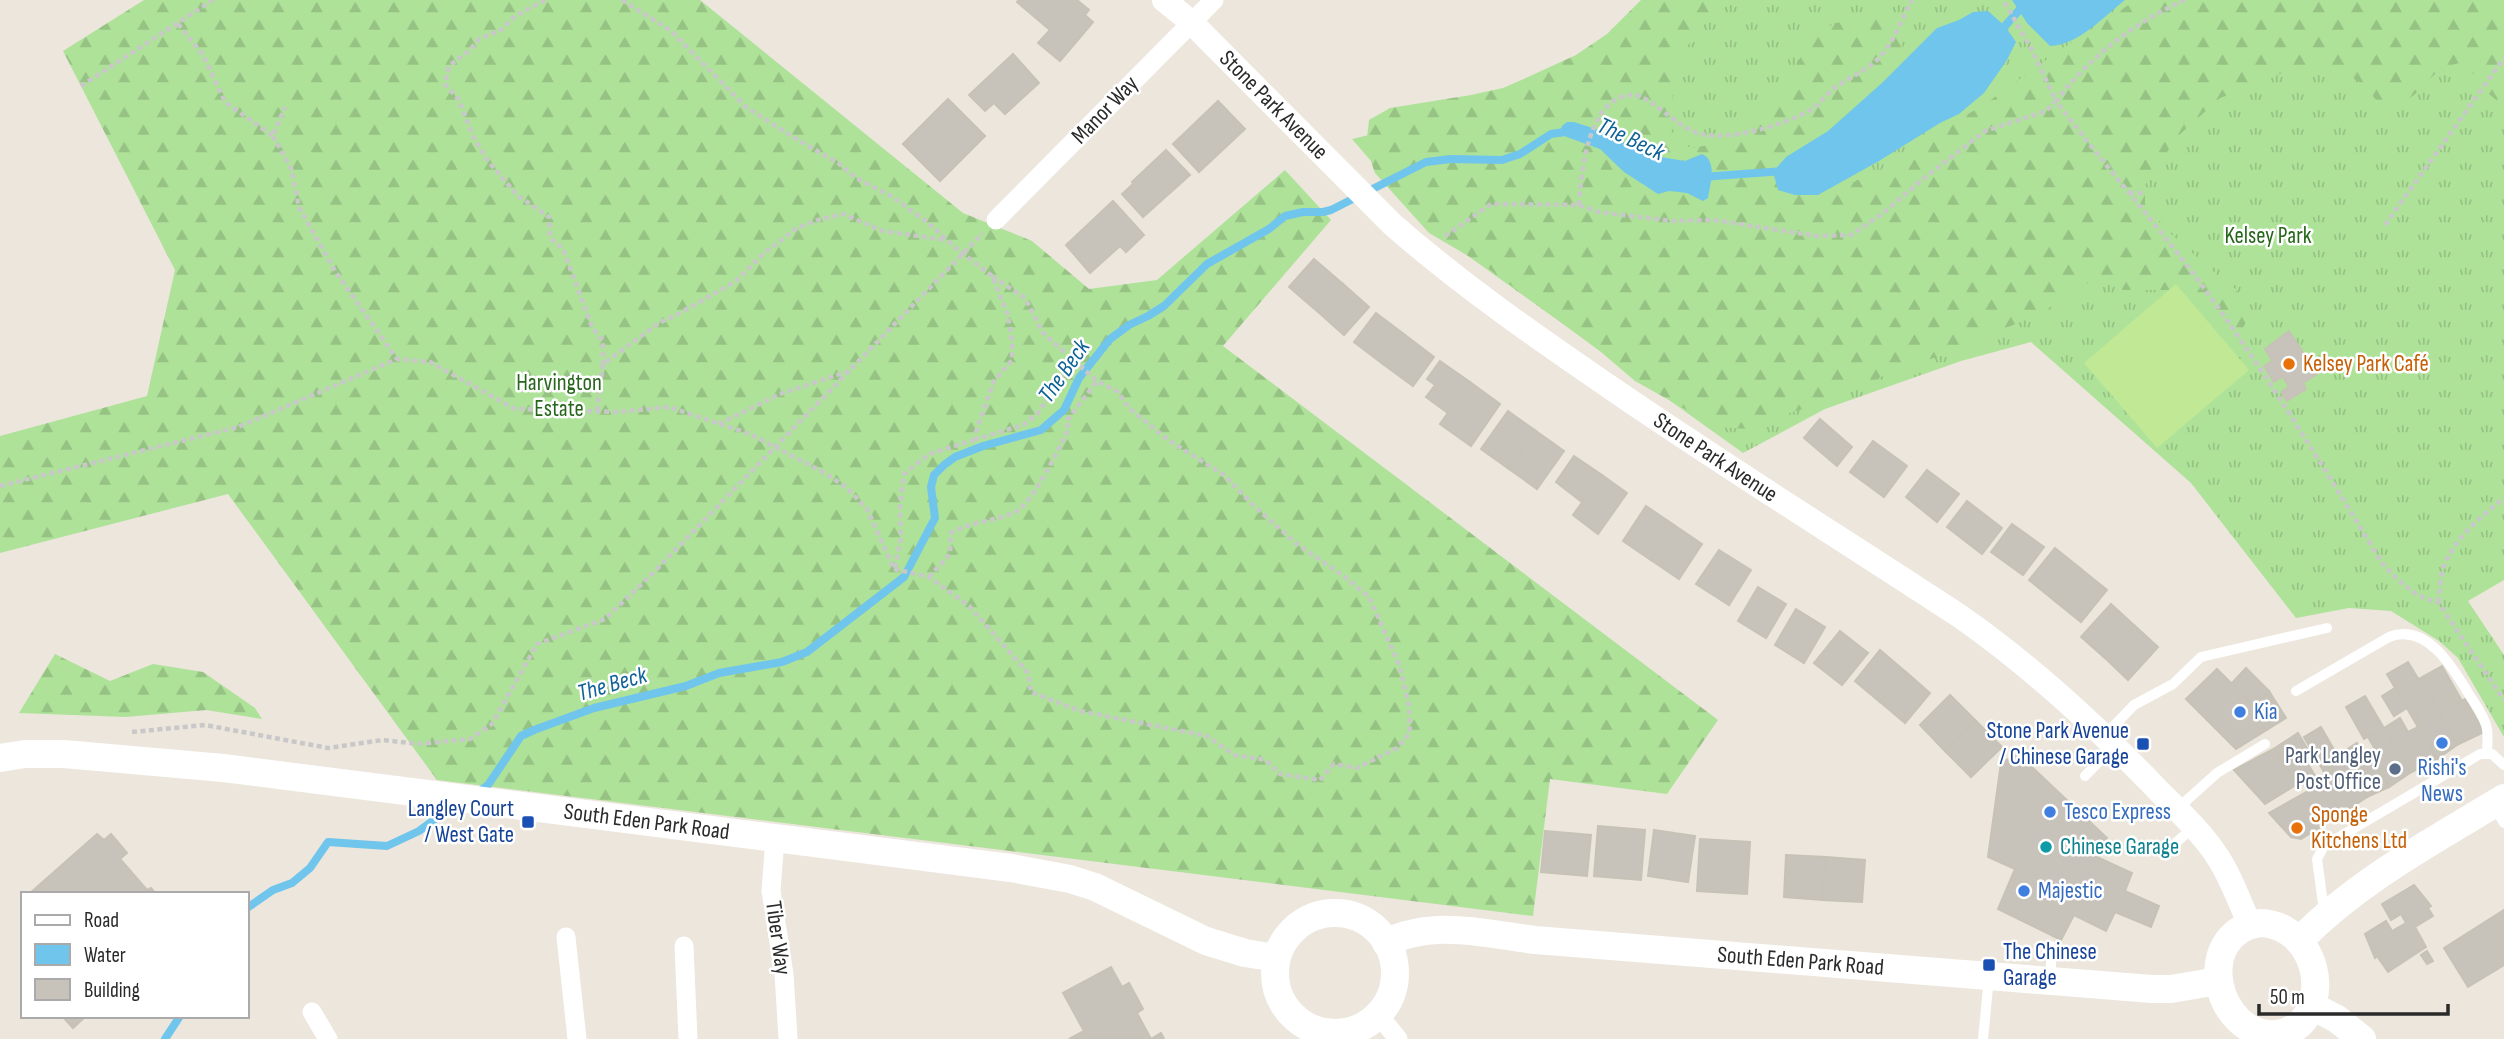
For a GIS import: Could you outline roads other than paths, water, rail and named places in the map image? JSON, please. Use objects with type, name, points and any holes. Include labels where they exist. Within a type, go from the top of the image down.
[{"type":"main road","name":"South Eden Park Road","points":[[0,758],[54,754],[144,760],[1011,868],[1070,879],[1122,899],[1206,941],[1245,953],[1276,958]]},
{"type":"main road","points":[[2300,940],[2325,915],[2362,886],[2500,809]]},
{"type":"main road","points":[[1344,913],[1374,927],[1386,943],[1394,959],[1394,986],[1388,1001],[1365,1024],[1350,1031],[1308,1034],[1285,1007],[1278,992],[1276,958],[1294,930],[1308,920],[1327,914],[1344,913]]},
{"type":"main road","points":[[2275,923],[2300,940],[2312,964],[2312,1006],[2303,1022],[2294,1029],[2269,1037],[2235,1017],[2227,1005],[2218,981],[2219,956],[2227,942],[2250,925],[2275,923]]},
{"type":"main road","name":"South Eden Park Road","points":[[1386,943],[1403,934],[1438,929],[1535,940],[2161,989],[2218,981]]},
{"type":"main road","points":[[2312,1006],[2337,1019],[2362,1039]]},
{"type":"street","name":"Stone Park Avenue","points":[[1164,0],[1191,22],[1393,225],[1425,253],[1521,327],[1990,638],[2061,696],[2176,809],[2217,856],[2250,925]]},
{"type":"street","name":"Manor Way","points":[[996,220],[1214,0]]},
{"type":"street","name":"Tiber Way","points":[[775,838],[771,891],[784,974],[788,1039]]},
{"type":"street","points":[[566,937],[577,1039]]},
{"type":"street","points":[[684,946],[688,1039]]},
{"type":"street","points":[[312,1012],[327,1039]]},
{"type":"street","points":[[1378,1013],[1398,1039]]},
{"type":"lane","points":[[2085,776],[2134,705],[2173,684],[2201,657],[2327,628]]},
{"type":"lane","points":[[2296,691],[2389,637],[2405,633],[2413,635],[2440,652],[2453,667],[2486,725],[2487,752]]},
{"type":"lane","points":[[2176,809],[2217,774],[2265,744]]},
{"type":"lane","points":[[2325,915],[2317,859],[2324,846],[2480,754],[2492,754],[2504,765]]},
{"type":"lane","points":[[2167,850],[2193,828]]},
{"type":"lane","points":[[2050,980],[2051,946]]},
{"type":"lane","points":[[1983,1039],[1989,976]]},
{"type":"water","points":[[2012,0],[2125,0],[2081,35],[2071,41],[2050,46],[2027,23]]},
{"type":"water","points":[[1988,11],[2005,26],[2016,42],[1984,93],[1959,114],[1818,195],[1795,195],[1778,190],[1773,172],[1786,157],[1828,131],[1883,82],[1937,28],[1973,12]]},
{"type":"water","points":[[1567,122],[1608,133],[1643,154],[1685,161],[1702,154],[1707,157],[1711,168],[1708,198],[1703,201],[1687,193],[1669,191],[1658,194],[1624,172],[1600,149],[1564,136],[1558,137],[1562,126]]},
{"type":"waterway","name":"The Beck","points":[[1996,32],[2005,26],[2028,0]]},
{"type":"waterway","name":"The Beck","points":[[477,793],[488,785],[521,736],[534,730],[594,708],[686,686],[719,673],[782,662],[807,652],[904,577],[935,518],[931,487],[934,475],[944,465],[955,457],[983,446],[1041,430],[1064,410],[1079,378],[1110,339],[1164,306],[1207,264],[1269,229],[1285,216],[1331,210],[1426,162],[1451,159],[1502,160],[1520,154],[1551,134],[1571,131]]},
{"type":"waterway","name":"The Beck","points":[[1702,177],[1783,171]]},
{"type":"waterway","name":"The Beck","points":[[248,907],[273,890],[292,883],[310,868],[328,842],[387,846],[419,831],[453,806]]},
{"type":"waterway","name":"The Beck","points":[[165,1039],[179,1018]]},
{"type":"place","name":"Kelsey Park Café","points":[[2289,364]]},
{"type":"place","name":"Kia","points":[[2240,712]]},
{"type":"place","name":"Rishi's News","points":[[2442,743]]},
{"type":"place","name":"Stone Park Avenue / Chinese Garage","points":[[2143,744]]},
{"type":"place","name":"Park Langley Post Office","points":[[2395,769]]},
{"type":"place","name":"Tesco Express","points":[[2050,812]]},
{"type":"place","name":"Langley Court / West Gate","points":[[528,822]]},
{"type":"place","name":"Sponge Kitchens Ltd","points":[[2297,828]]},
{"type":"place","name":"Chinese Garage","points":[[2046,847]]},
{"type":"place","name":"Majestic","points":[[2024,891]]},
{"type":"place","name":"The Chinese Garage","points":[[1989,965]]},
{"type":"park label","name":"Kelsey Park","points":[[2268,236]]},
{"type":"park label","name":"Harvington Estate","points":[[559,396]]}]
